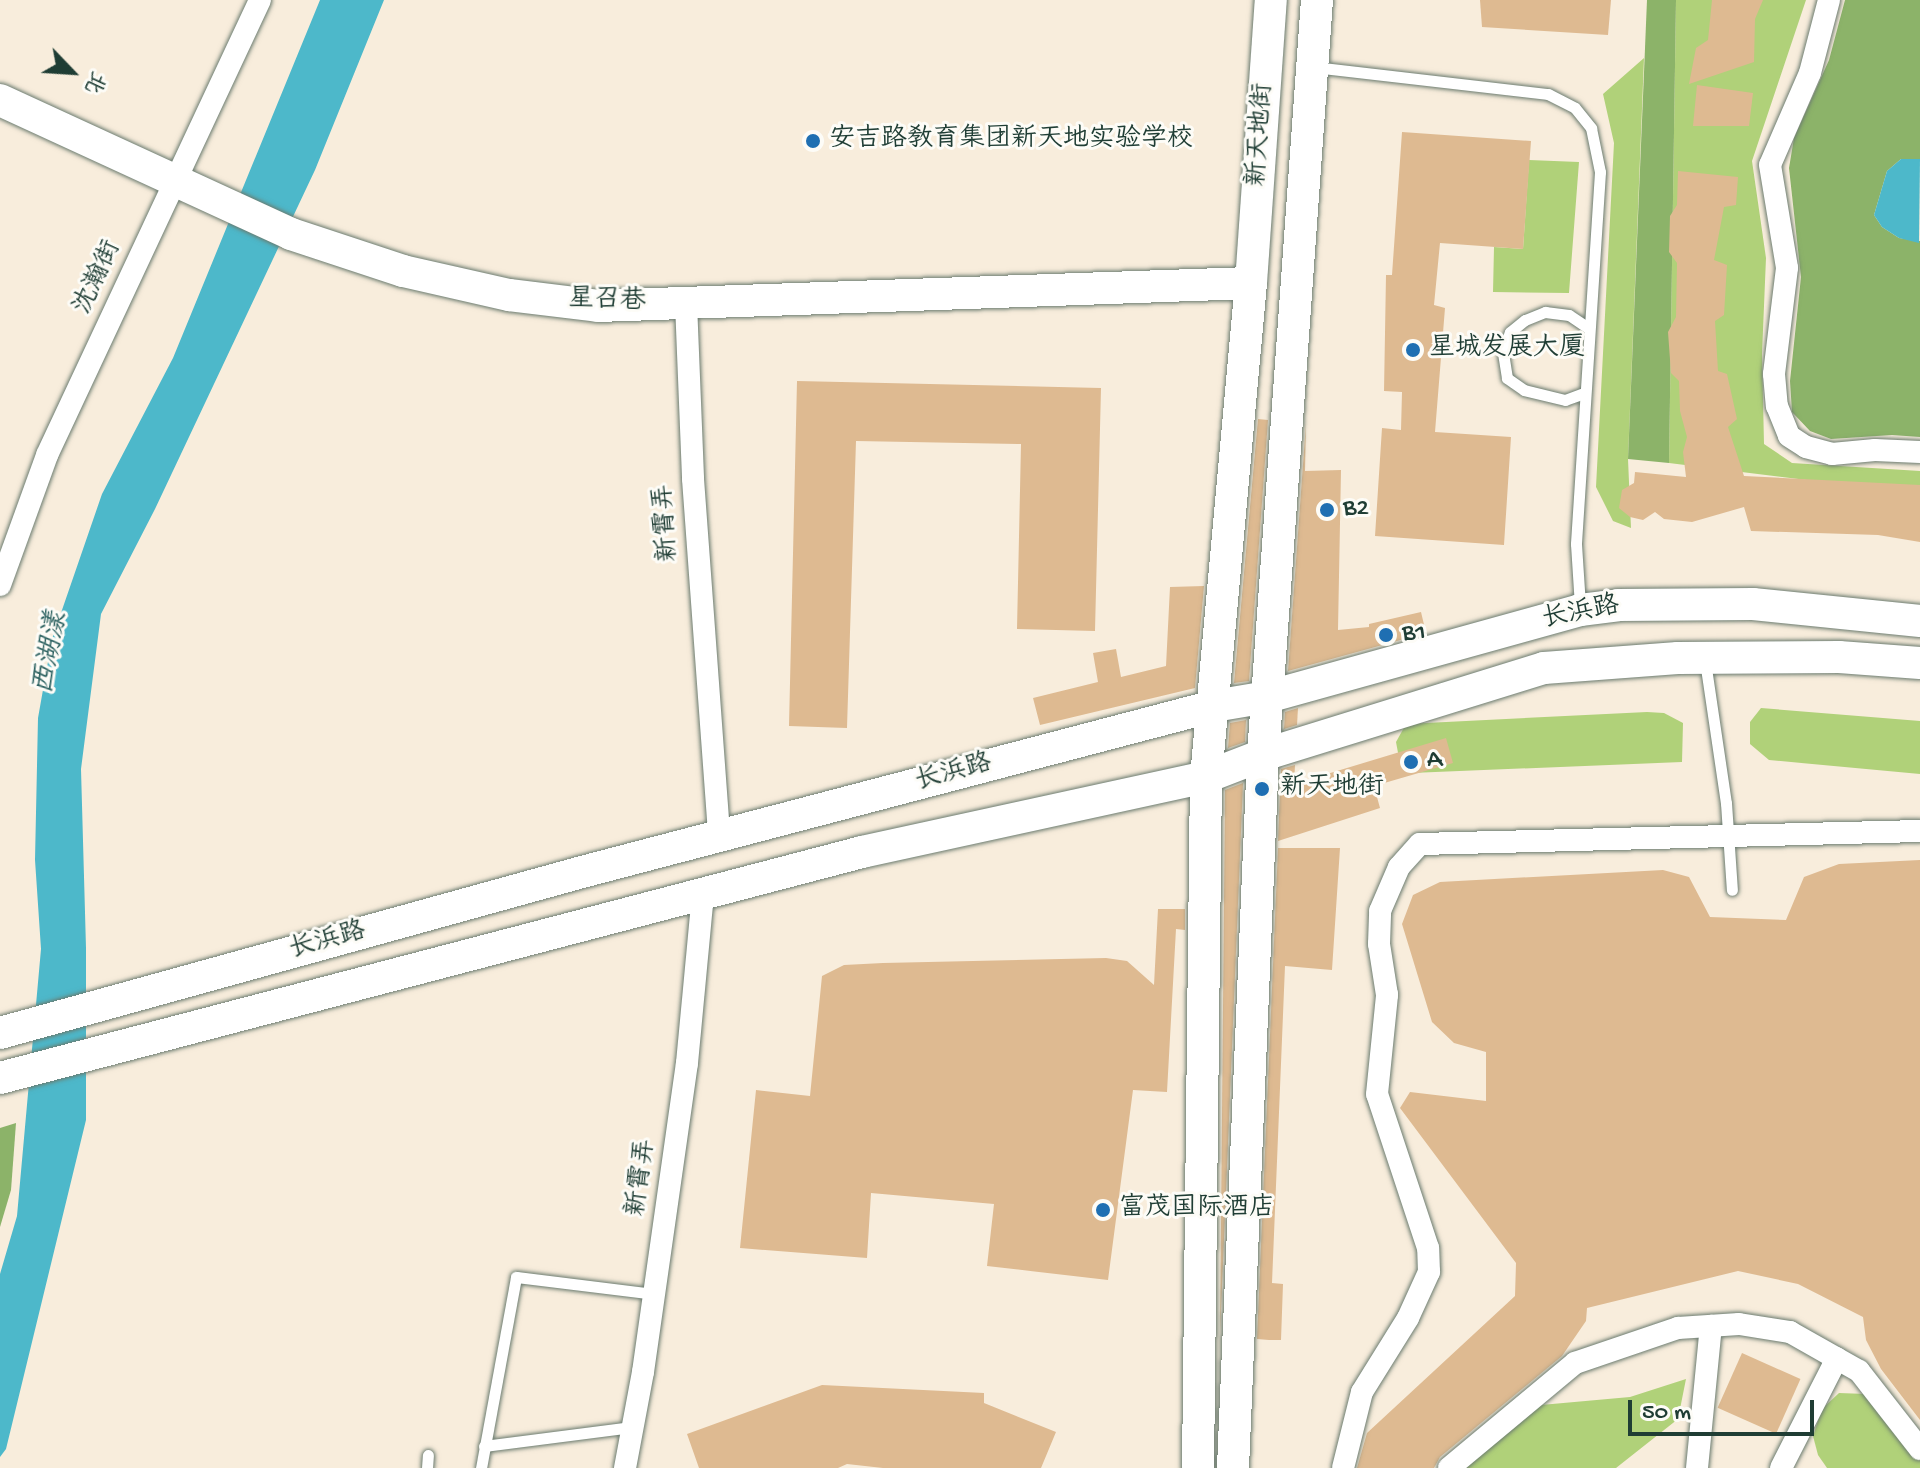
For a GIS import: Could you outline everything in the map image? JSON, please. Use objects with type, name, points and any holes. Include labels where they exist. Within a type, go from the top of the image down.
[{"type":"main road","name":"新天地街","points":[[1198,1468],[1206,777],[1251,283],[1271,0]]},
{"type":"main road","name":"新天地街","points":[[1233,1468],[1263,755],[1317,0]]},
{"type":"main road","name":"星召巷","points":[[0,100],[291,234],[403,271],[509,295],[598,306],[1251,283]]},
{"type":"main road","name":"长浜路","points":[[8,1030],[719,836],[1214,706],[1267,697],[1580,610],[1618,605],[1753,604],[1920,621]]},
{"type":"main road","name":"长浜路","points":[[6,1077],[862,852],[1206,777],[1263,755],[1544,668],[1705,658],[1839,657],[1920,663]]},
{"type":"street","name":"沈瀚街","points":[[0,585],[47,455],[260,0]]},
{"type":"street","points":[[1829,0],[1810,73],[1770,165],[1787,268],[1774,374],[1777,406],[1789,436],[1806,447],[1832,454],[1875,450],[1920,452]]},
{"type":"street","name":"新霄弄","points":[[686,303],[693,479],[719,836]]},
{"type":"street","points":[[1343,1468],[1362,1392],[1408,1318],[1429,1272],[1428,1248],[1377,1094],[1387,995],[1379,944],[1380,911],[1399,867],[1420,844],[1920,831]]},
{"type":"street","name":"新霄弄","points":[[625,1468],[687,1063],[703,894]]},
{"type":"street","points":[[1449,1468],[1575,1363],[1678,1328],[1739,1324],[1790,1332],[1859,1371],[1920,1449]]},
{"type":"street","points":[[1697,1468],[1711,1326]]},
{"type":"street","points":[[1781,1468],[1837,1358]]},
{"type":"lane","points":[[1314,67],[1548,94],[1575,108],[1591,128],[1600,172],[1576,544],[1580,610]]},
{"type":"lane","points":[[1584,393],[1565,400],[1524,390],[1507,378],[1503,352],[1510,332],[1525,320],[1545,312],[1569,315],[1588,328]]},
{"type":"lane","points":[[1705,658],[1732,890]]},
{"type":"lane","points":[[481,1468],[516,1277],[654,1294]]},
{"type":"lane","points":[[484,1446],[632,1427]]},
{"type":"lane","points":[[427,1468],[428,1455]]},
{"type":"green space","points":[[1647,0],[1676,0],[1669,463],[1628,459]]},
{"type":"green space","points":[[1676,0],[1806,0],[1752,161],[1766,258],[1762,354],[1764,444],[1792,463],[1920,471],[1920,494],[1669,463]]},
{"type":"green space","points":[[1845,0],[1920,0],[1920,159],[1901,159],[1887,171],[1874,215],[1882,227],[1899,238],[1920,241],[1920,437],[1892,435],[1831,439],[1810,431],[1792,412],[1790,381],[1801,277],[1789,168],[1794,138],[1829,60]]},
{"type":"green space","points":[[1644,58],[1628,459],[1631,528],[1613,521],[1596,487],[1614,143],[1603,94]]},
{"type":"green space","points":[[1529,160],[1579,162],[1569,293],[1493,292],[1494,247],[1523,249]]},
{"type":"green space","points":[[1761,708],[1920,721],[1920,774],[1769,760],[1750,744],[1750,722]]},
{"type":"green space","points":[[1664,713],[1683,723],[1682,762],[1411,773],[1400,763],[1396,742],[1406,724]]},
{"type":"green space","points":[[16,1123],[11,1190],[0,1227],[0,1128]]},
{"type":"green space","points":[[1686,1379],[1678,1419],[1616,1468],[1464,1468],[1541,1405],[1630,1397]]},
{"type":"green space","points":[[1839,1393],[1866,1394],[1920,1450],[1920,1468],[1827,1468],[1818,1455],[1813,1436],[1822,1409]]},
{"type":"water","name":"西湖漾","points":[[320,0],[384,0],[315,170],[155,509],[101,614],[81,769],[86,948],[86,1120],[6,1449],[0,1457],[0,1274],[17,1216],[41,949],[35,860],[38,718],[52,639],[102,494],[173,358]]},
{"type":"water","points":[[1901,159],[1920,159],[1919,243],[1899,238],[1882,227],[1874,215],[1887,171]]},
{"type":"building","points":[[1480,0],[1611,0],[1608,35],[1482,27]]},
{"type":"building","points":[[1712,0],[1763,0],[1755,19],[1754,62],[1689,84],[1696,48],[1708,40]]},
{"type":"building","points":[[1697,85],[1753,93],[1749,126],[1693,126]]},
{"type":"building","name":"星城发展大厦","points":[[1402,132],[1531,141],[1523,249],[1440,243],[1434,305],[1445,308],[1435,432],[1511,437],[1504,545],[1375,536],[1382,428],[1401,430],[1402,392],[1384,391],[1386,275],[1392,275]]},
{"type":"building","points":[[1678,171],[1738,177],[1736,205],[1724,207],[1714,260],[1727,265],[1724,315],[1715,321],[1718,371],[1727,374],[1737,419],[1728,427],[1744,476],[1920,485],[1920,542],[1878,535],[1751,531],[1744,507],[1692,522],[1664,519],[1655,512],[1643,520],[1630,517],[1619,508],[1622,490],[1634,483],[1635,472],[1686,477],[1683,452],[1687,437],[1680,411],[1679,381],[1671,373],[1668,332],[1676,317],[1677,263],[1669,252],[1670,216],[1677,205]]},
{"type":"building","points":[[797,381],[1101,388],[1095,631],[1017,629],[1021,444],[856,441],[847,728],[789,726]]},
{"type":"building","points":[[1258,419],[1268,420],[1249,681],[1234,683]]},
{"type":"building","points":[[1306,423],[1305,471],[1341,470],[1338,630],[1369,627],[1369,624],[1421,612],[1426,633],[1288,671]]},
{"type":"building","points":[[1204,586],[1195,688],[1040,725],[1033,698],[1098,682],[1093,653],[1116,649],[1121,677],[1166,666],[1170,587]]},
{"type":"building","points":[[1298,708],[1297,725],[1284,729],[1285,712]]},
{"type":"building","points":[[1246,720],[1245,742],[1228,748],[1230,723]]},
{"type":"building","points":[[1446,738],[1453,763],[1374,786],[1380,808],[1278,841],[1281,769],[1295,765],[1294,784]]},
{"type":"building","points":[[1243,783],[1220,1335],[1225,790]]},
{"type":"building","points":[[1278,848],[1340,848],[1332,970],[1285,966],[1272,1283],[1283,1284],[1281,1340],[1269,1340],[1257,1339]]},
{"type":"building","points":[[1920,860],[1920,1420],[1881,1369],[1866,1340],[1863,1317],[1798,1284],[1738,1271],[1587,1308],[1586,1321],[1562,1356],[1440,1457],[1434,1468],[1357,1468],[1367,1433],[1515,1296],[1516,1263],[1400,1108],[1410,1092],[1486,1101],[1486,1052],[1454,1043],[1432,1022],[1402,924],[1413,895],[1440,882],[1663,870],[1689,877],[1710,917],[1786,920],[1804,877],[1839,864]]},
{"type":"building","points":[[1158,909],[1185,909],[1185,930],[1176,929],[1167,1092],[1133,1090],[1108,1280],[987,1266],[994,1204],[871,1193],[867,1258],[740,1248],[756,1090],[810,1096],[822,976],[844,965],[1106,958],[1127,961],[1154,985]]},
{"type":"building","points":[[1742,1353],[1800,1379],[1776,1434],[1718,1408]]},
{"type":"building","points":[[822,1385],[984,1393],[984,1403],[1056,1432],[1041,1468],[883,1468],[847,1464],[838,1468],[699,1468],[687,1434]]},
{"type":"place","name":"安吉路教育集团新天地实验学校","points":[[813,141]]},
{"type":"place","name":"星城发展大厦","points":[[1413,350]]},
{"type":"place","name":"B2","points":[[1327,510]]},
{"type":"place","name":"B1","points":[[1386,635]]},
{"type":"place","name":"A","points":[[1411,762]]},
{"type":"place","name":"新天地街","points":[[1262,789]]},
{"type":"place","name":"富茂国际酒店","points":[[1103,1210]]}]
